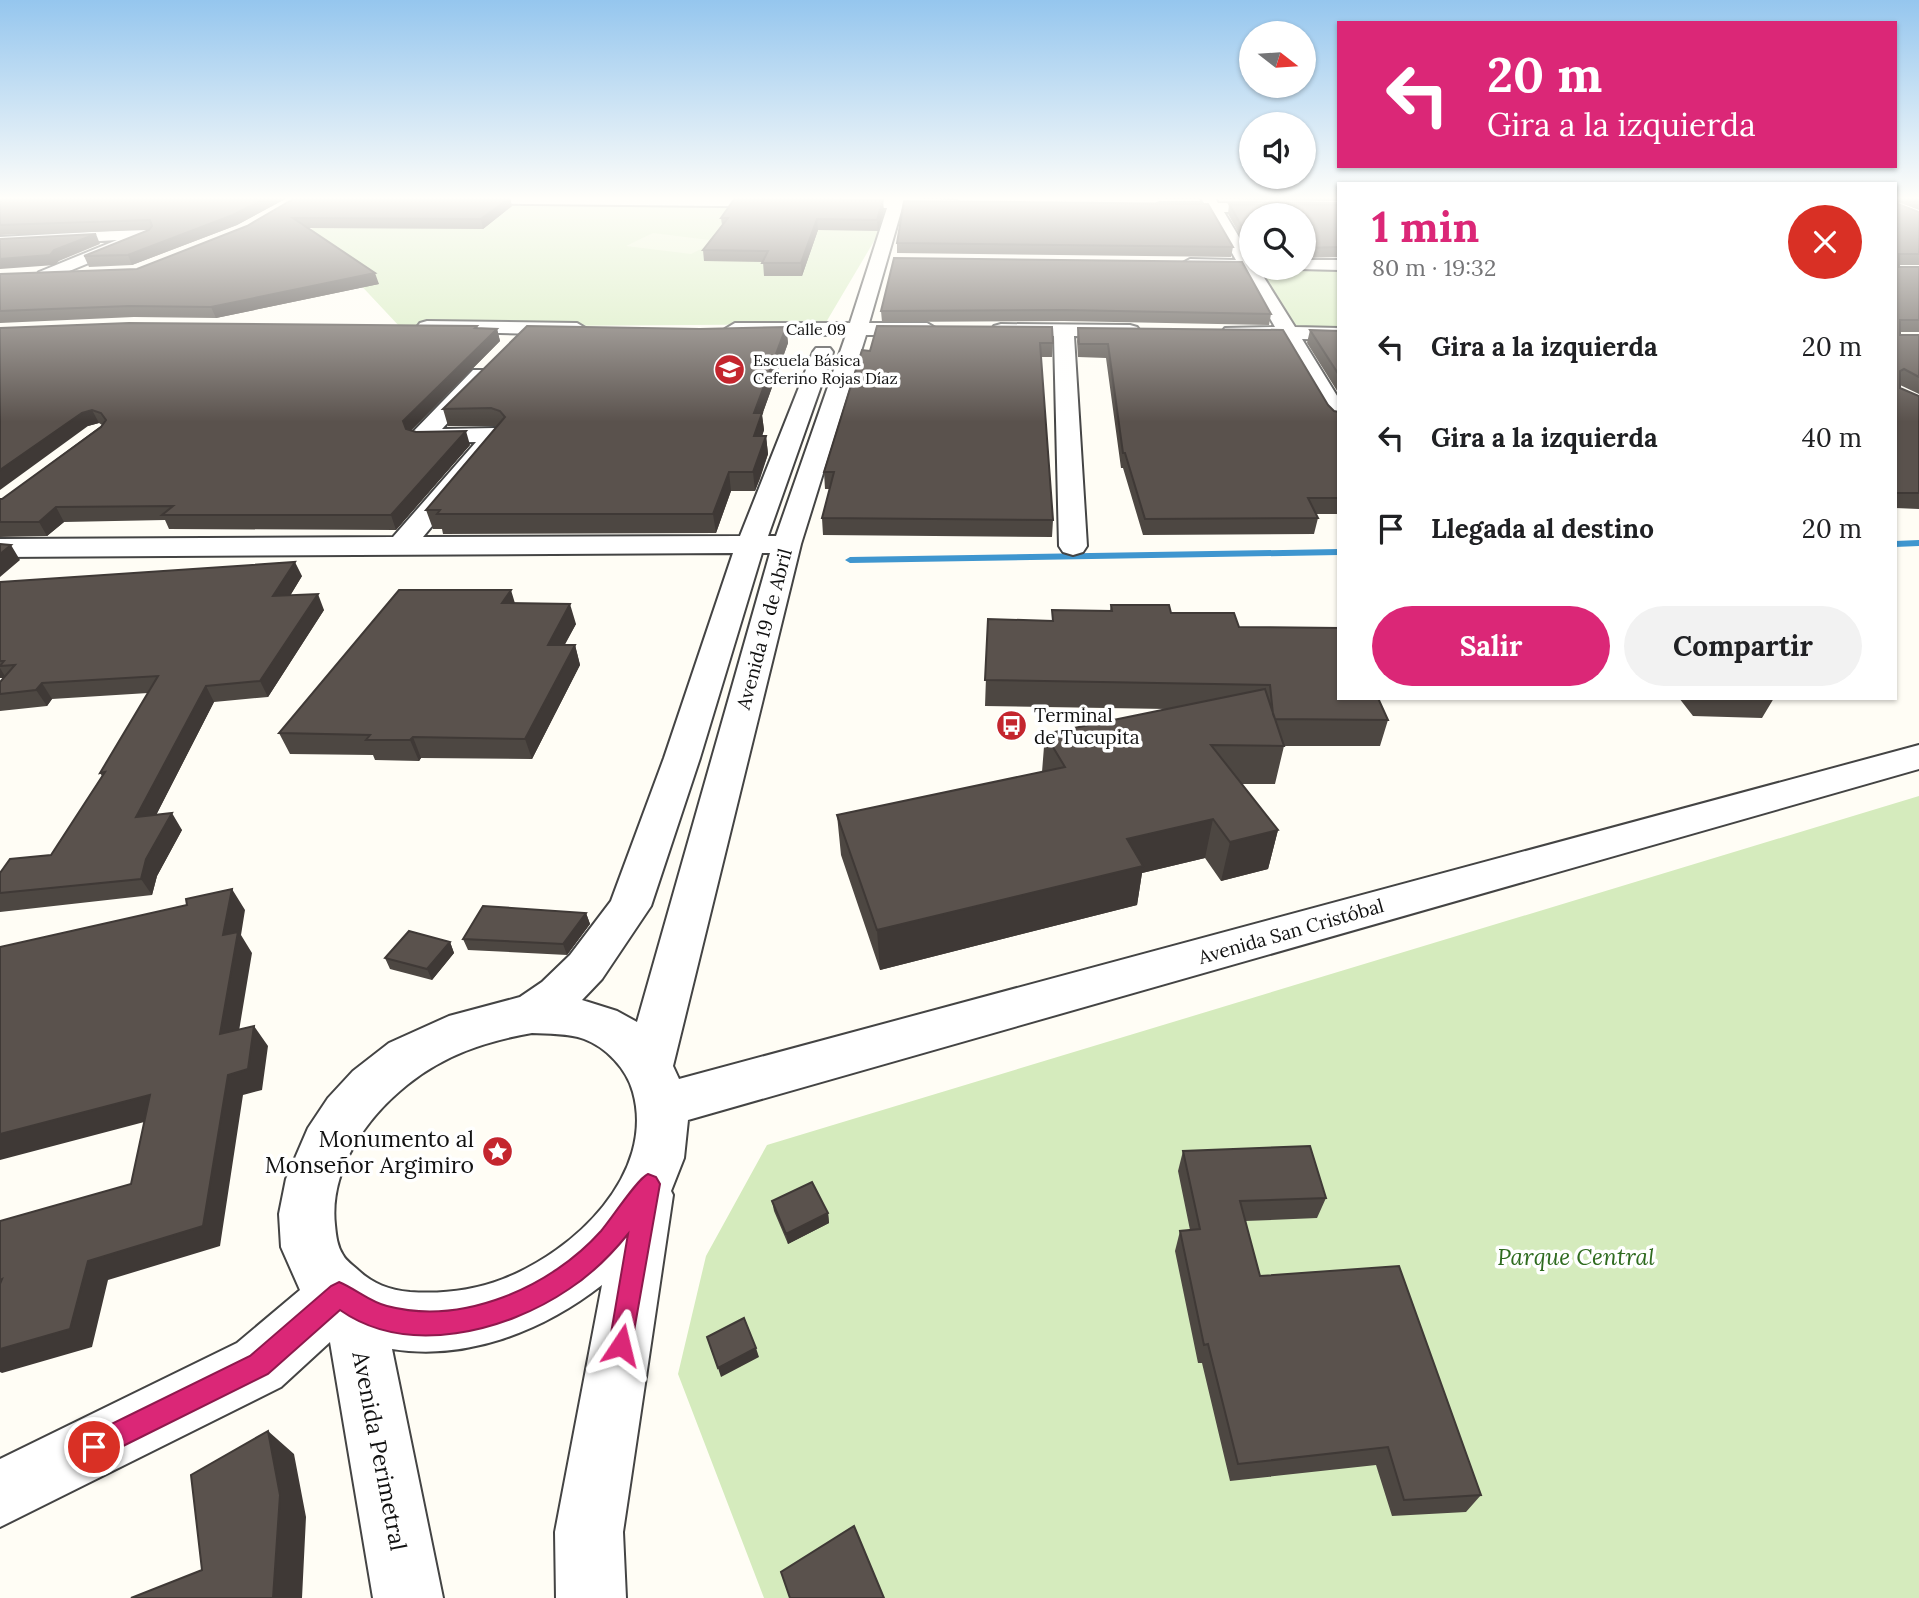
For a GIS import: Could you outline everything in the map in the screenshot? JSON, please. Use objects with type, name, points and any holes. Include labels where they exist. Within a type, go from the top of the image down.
[{"type":"street","points":[[45,276],[53,273]]},
{"type":"street","name":"Avenida 19 de Abril","points":[[532,1014],[558,995],[586,967],[631,906],[682,758],[750,545],[871,273]]},
{"type":"street","points":[[23,277],[96,274]]},
{"type":"street","points":[[1258,280],[1337,415]]},
{"type":"street","points":[[411,327],[597,329]]},
{"type":"street","points":[[400,547],[495,436],[421,436],[527,329]]},
{"type":"street","name":"Calle 09","points":[[721,329],[953,329]]},
{"type":"street","name":"Avenida 19 de Abril","points":[[648,1184],[664,1130],[656,1085],[787,544],[844,329]]},
{"type":"street","points":[[981,330],[1144,331]]},
{"type":"street","points":[[1064,330],[1073,546]]},
{"type":"street","points":[[1210,332],[1337,334]]},
{"type":"street","points":[[0,548],[787,544]]},
{"type":"street","name":"Avenida San Cristóbal","points":[[656,1085],[1919,757]]},
{"type":"street","points":[[648,1184],[626,1219],[597,1252],[561,1281],[518,1304],[474,1318],[429,1323],[387,1319],[346,1299],[319,1271],[308,1241],[305,1210],[311,1177],[324,1144],[345,1114],[370,1086],[400,1062],[465,1028],[532,1014],[569,1016],[601,1026],[628,1042],[656,1085]]},
{"type":"street","points":[[591,1598],[589,1532],[648,1184]]},
{"type":"street","points":[[0,1494],[259,1365],[346,1299]]},
{"type":"street","name":"Avenida Perimetral","points":[[346,1299],[408,1598]]},
{"type":"green space","points":[[349,273],[855,273],[825,324],[400,327]]},
{"type":"green space","points":[[1316,273],[1337,273],[1337,334],[1289,333],[1257,280],[1316,280]]},
{"type":"green space","name":"Parque Central","points":[[1919,796],[1919,1598],[764,1598],[678,1374],[706,1256],[767,1145]]},
{"type":"building","points":[[375,273],[211,307],[129,306],[0,311],[0,274]]},
{"type":"building","points":[[890,273],[1239,273],[1239,280],[1252,280],[1271,314],[1065,310],[881,311]]},
{"type":"building","points":[[1897,273],[1919,273],[1919,320],[1900,320],[1900,335],[1919,335],[1919,377],[1904,369],[1900,371],[1900,388],[1919,396],[1919,493],[1897,493]]},
{"type":"building","points":[[129,323],[477,326],[475,328],[497,329],[403,421],[406,429],[416,432],[466,431],[391,515],[162,515],[173,506],[56,507],[39,522],[0,522],[0,499],[101,427],[106,420],[101,413],[92,410],[82,413],[0,470],[0,328]]},
{"type":"building","points":[[527,326],[700,329],[786,327],[754,413],[762,413],[754,436],[766,436],[753,472],[729,472],[713,514],[437,514],[440,510],[426,510],[505,417],[500,411],[491,408],[443,409]]},
{"type":"building","points":[[877,326],[1052,327],[1053,343],[1040,343],[1053,520],[822,518],[834,472],[824,472],[862,350],[870,351]]},
{"type":"building","points":[[1078,328],[1283,330],[1328,405],[1337,412],[1337,498],[1308,498],[1318,518],[1145,519],[1123,453],[1108,344],[1079,344]]},
{"type":"building","points":[[1310,330],[1337,331],[1337,372]]},
{"type":"building","points":[[0,544],[11,545],[0,554]]},
{"type":"building","points":[[295,562],[273,596],[318,594],[260,681],[206,686],[136,817],[172,813],[146,859],[141,879],[0,893],[0,873],[10,859],[51,855],[105,772],[100,773],[158,676],[42,683],[36,690],[0,694],[0,682],[15,665],[0,666],[4,661],[0,661],[0,582]]},
{"type":"building","points":[[399,590],[511,590],[502,603],[570,604],[548,645],[575,645],[525,739],[413,737],[410,740],[366,740],[370,735],[279,733]]},
{"type":"building","points":[[1111,605],[1169,605],[1171,613],[1234,613],[1239,627],[1337,628],[1337,700],[1379,700],[1388,720],[1275,719],[1270,685],[985,680],[988,619],[1053,621],[1052,610],[1112,611]]},
{"type":"building","points":[[1265,689],[1284,746],[1211,745],[1278,830],[1230,842],[1213,819],[1127,839],[1143,866],[877,930],[837,815],[1065,767],[1045,734]]},
{"type":"building","points":[[232,889],[223,935],[238,932],[220,1034],[254,1026],[248,1069],[228,1075],[203,1226],[88,1261],[70,1329],[0,1349],[0,1221],[131,1184],[150,1095],[0,1134],[0,947],[187,905],[186,899]]},
{"type":"building","points":[[483,906],[586,913],[563,944],[463,939]]},
{"type":"building","points":[[409,931],[450,942],[427,969],[385,958]]},
{"type":"building","points":[[1310,1146],[1326,1198],[1240,1201],[1260,1276],[1399,1266],[1481,1495],[1404,1500],[1388,1447],[1238,1464],[1208,1344],[1204,1345],[1180,1231],[1200,1229],[1183,1151]]},
{"type":"building","points":[[812,1182],[828,1213],[786,1234],[772,1201]]},
{"type":"building","points":[[744,1318],[756,1348],[718,1368],[707,1337]]},
{"type":"building","points":[[268,1431],[280,1495],[273,1598],[131,1598],[202,1570],[191,1475]]},
{"type":"building","points":[[854,1526],[884,1598],[790,1598],[781,1572]]},
{"type":"waterway","points":[[1897,544],[1919,543]]},
{"type":"waterway","points":[[850,560],[1337,552]]},
{"type":"place","name":"Escuela Básica Ceferino Rojas Díaz","points":[[730,369]]},
{"type":"place","name":"Terminal de Tucupita","points":[[1011,726]]},
{"type":"place","name":"Monumento al Monseñor Argimiro","points":[[497,1151]]},
{"type":"route","points":[[94,1447],[259,1365],[339,1294],[353,1304],[387,1319],[429,1323],[474,1318],[518,1304],[561,1281],[597,1252],[626,1219],[648,1184],[621,1345]]}]
